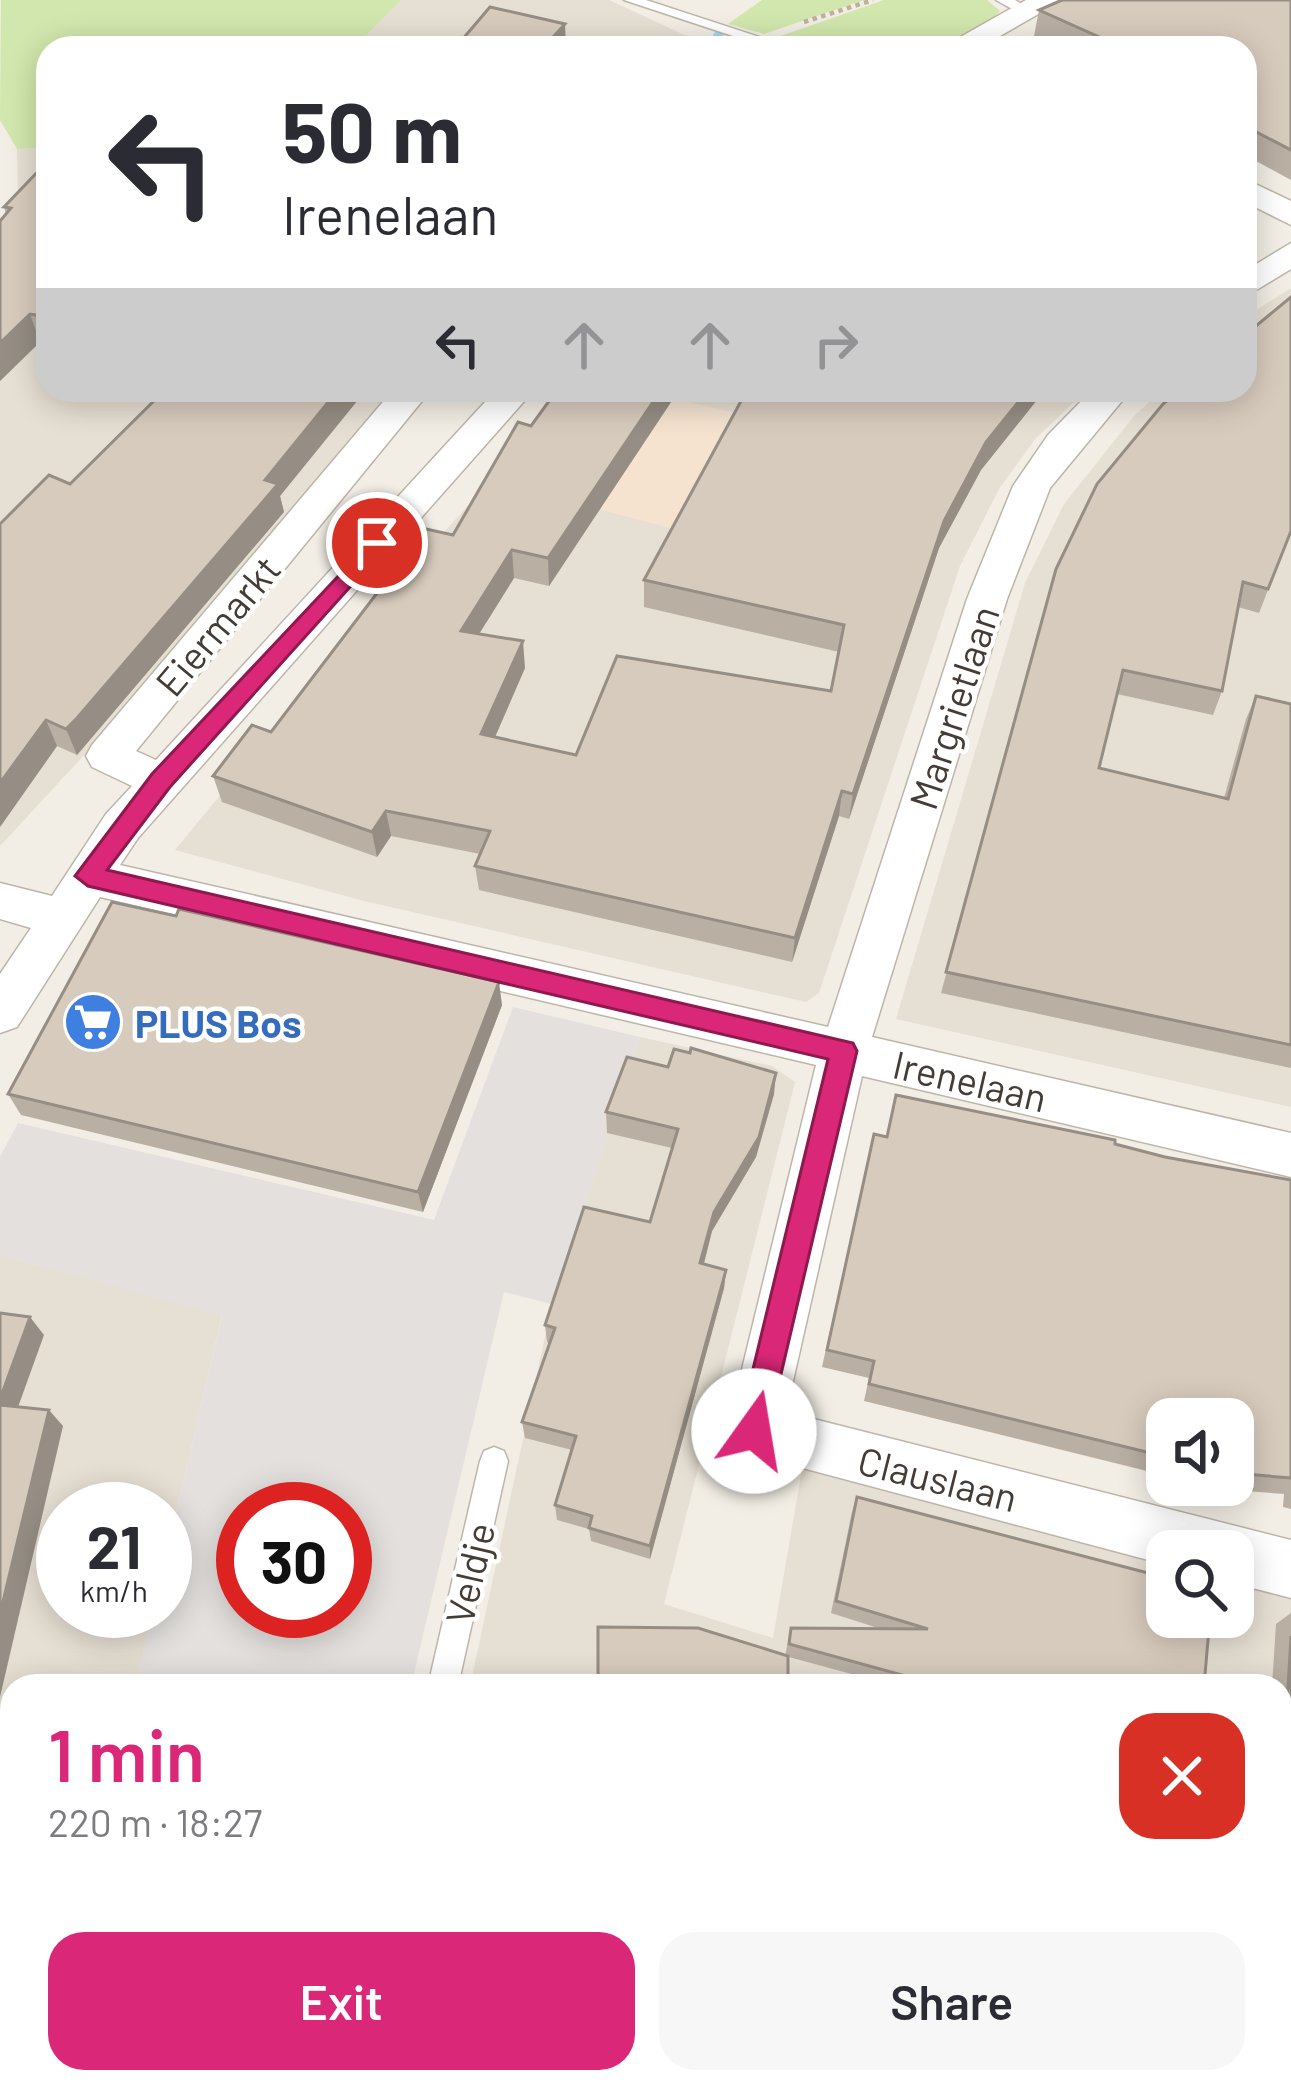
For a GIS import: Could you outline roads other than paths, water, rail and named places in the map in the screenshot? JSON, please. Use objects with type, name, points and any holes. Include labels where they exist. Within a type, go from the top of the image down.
[{"type":"street","points":[[986,36],[1026,4]]},
{"type":"street","points":[[1257,196],[1291,215]]},
{"type":"street","points":[[1257,278],[1291,253]]},
{"type":"street","name":"Eiermarkt","points":[[161,781],[107,757],[402,402]]},
{"type":"street","name":"Eiermarkt","points":[[0,1013],[60,916],[161,781],[505,402]]},
{"type":"street","name":"Margrietlaan","points":[[844,1051],[987,599],[1032,486],[1061,444],[1102,402]]},
{"type":"street","points":[[365,449],[439,475]]},
{"type":"street","name":"Irenelaan","points":[[88,876],[1291,1155]]},
{"type":"street","points":[[0,901],[60,916]]},
{"type":"street","name":"Clauslaan","points":[[844,1051],[754,1431],[1146,1532]]},
{"type":"street","points":[[1254,1559],[1291,1568]]},
{"type":"lane","points":[[631,0],[747,36]]},
{"type":"lane","name":"Veldje","points":[[446,1674],[494,1460]]},
{"type":"place","name":"PLUS Bos","points":[[93,1022]]}]
